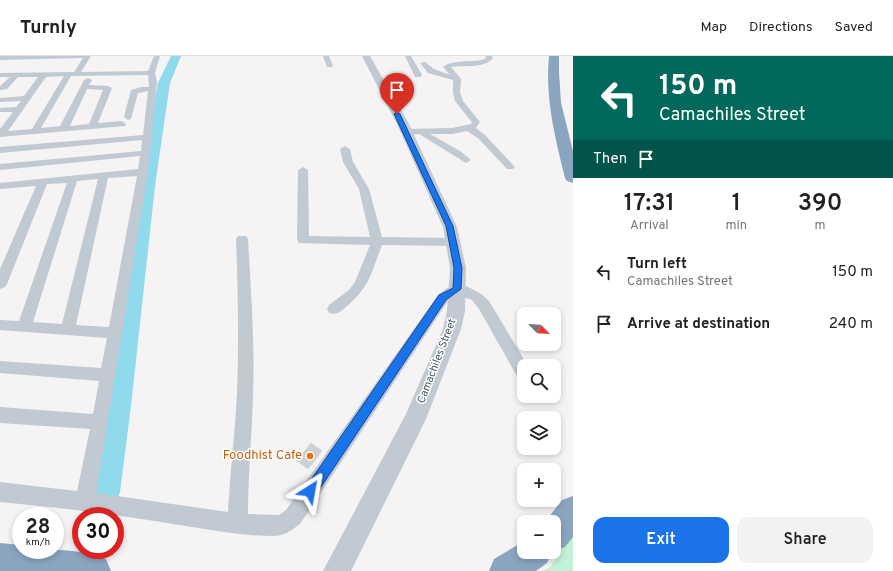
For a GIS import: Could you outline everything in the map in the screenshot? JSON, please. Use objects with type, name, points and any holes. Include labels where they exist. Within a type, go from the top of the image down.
[{"type":"highway","points":[[554,56],[552,78],[554,101],[573,178]]},
{"type":"highway","points":[[554,101],[560,108],[570,112]]},
{"type":"highway","points":[[561,527],[573,511]]},
{"type":"highway","points":[[0,559],[94,571]]},
{"type":"highway","points":[[506,571],[525,559]]},
{"type":"street","points":[[0,58],[88,56]]},
{"type":"street","points":[[35,131],[78,65],[88,56]]},
{"type":"street","points":[[85,501],[146,153],[153,78],[151,73],[158,56]]},
{"type":"street","points":[[326,56],[329,66]]},
{"type":"street","name":"Camachiles Street","points":[[337,571],[355,533],[418,412],[452,329],[456,311],[458,268],[450,226],[406,132],[366,56]]},
{"type":"street","points":[[408,56],[418,75]]},
{"type":"street","points":[[406,132],[452,131],[474,126],[476,122],[458,100],[458,79],[448,66],[489,61],[489,56]]},
{"type":"street","points":[[423,62],[431,71],[458,79]]},
{"type":"street","points":[[0,75],[151,73]]},
{"type":"street","points":[[0,134],[44,74]]},
{"type":"street","points":[[64,128],[91,74]]},
{"type":"street","points":[[0,88],[4,87],[16,75]]},
{"type":"street","points":[[85,87],[108,88],[93,126]]},
{"type":"street","points":[[0,134],[93,126],[125,121],[134,92],[141,89],[152,89]]},
{"type":"street","points":[[0,100],[26,98]]},
{"type":"street","points":[[0,110],[19,109]]},
{"type":"street","points":[[0,123],[9,123]]},
{"type":"street","points":[[469,128],[482,137],[510,167]]},
{"type":"street","points":[[422,132],[430,139],[458,153],[466,160]]},
{"type":"street","points":[[0,150],[147,137]]},
{"type":"street","points":[[334,309],[354,293],[361,284],[377,241],[364,189],[348,162],[345,149]]},
{"type":"street","points":[[0,167],[146,153]]},
{"type":"street","points":[[2,189],[14,166]]},
{"type":"street","points":[[302,170],[303,240],[454,242]]},
{"type":"street","points":[[2,189],[43,182],[143,172]]},
{"type":"street","points":[[68,330],[104,175]]},
{"type":"street","points":[[24,326],[73,179]]},
{"type":"street","points":[[0,284],[43,182]]},
{"type":"street","points":[[238,523],[239,475],[245,395],[246,328],[242,239]]},
{"type":"street","points":[[0,492],[85,501],[238,523],[273,526],[283,525],[293,517],[443,298],[457,289],[477,297],[484,305],[517,361]]},
{"type":"street","points":[[0,325],[115,333]]},
{"type":"street","points":[[0,367],[108,375]]},
{"type":"street","points":[[0,415],[99,422]]},
{"type":"green space","points":[[573,534],[573,571],[542,571],[550,567],[556,559],[561,559],[561,551]]},
{"type":"building","name":"Foodhist Cafe","points":[[311,443],[322,451],[308,469],[297,461]]},
{"type":"waterway","points":[[106,492],[119,406],[147,186],[164,83],[176,56]]},
{"type":"place","name":"Foodhist Cafe","points":[[310,456]]},
{"type":"route","points":[[310,491],[443,298],[457,289],[458,268],[450,226],[397,114]]}]
